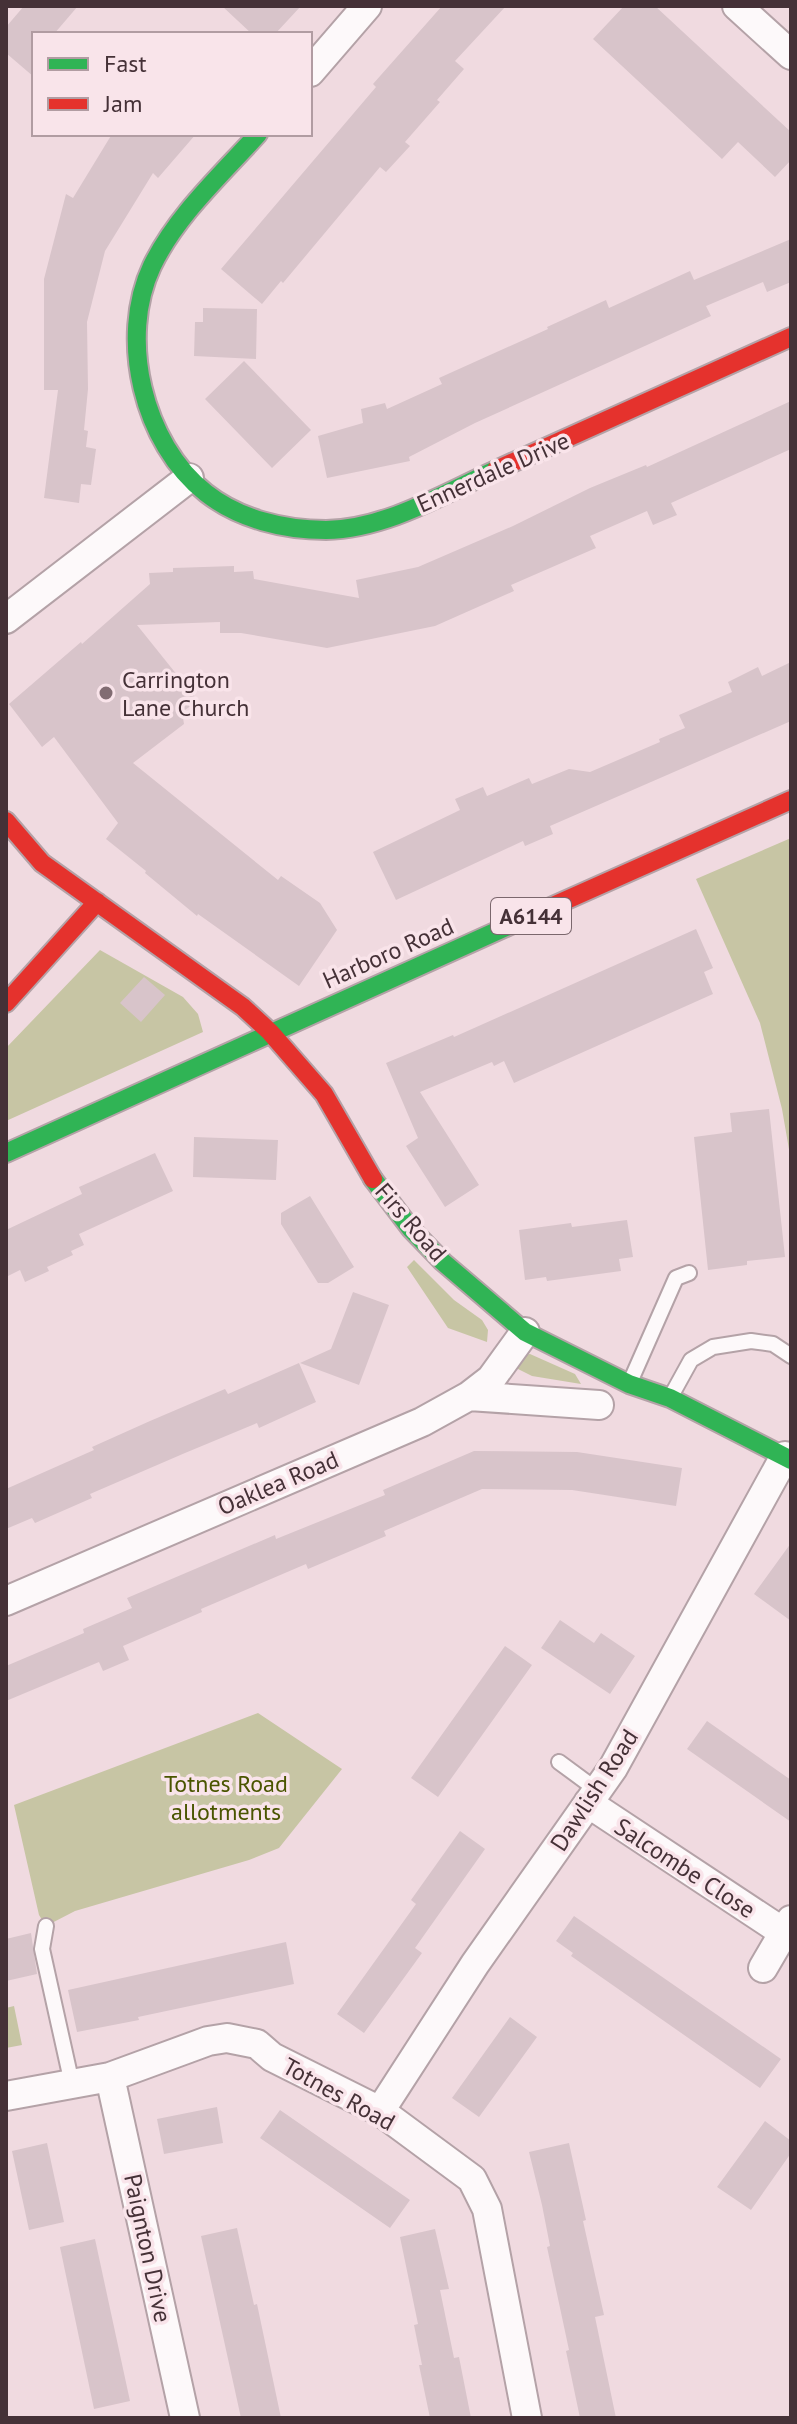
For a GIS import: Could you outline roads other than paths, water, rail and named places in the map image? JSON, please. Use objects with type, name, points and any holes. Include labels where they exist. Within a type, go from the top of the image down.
[{"type":"street","points":[[312,70],[367,6]]},
{"type":"street","points":[[737,6],[791,55]]},
{"type":"street","name":"Ennerdale Drive","points":[[256,136],[164,245],[146,280],[137,315],[135,354],[142,391],[155,423],[189,478],[210,495],[263,521],[313,530],[350,528],[377,522],[791,337]]},
{"type":"street","points":[[6,619],[189,478]]},
{"type":"street","name":"Harboro Road","points":[[6,1153],[791,800]]},
{"type":"street","name":"Firs Road","points":[[6,821],[42,863],[243,1007],[270,1032],[324,1094],[374,1180],[411,1229],[443,1262],[525,1332],[629,1384],[670,1398],[788,1458]]},
{"type":"street","points":[[6,1003],[97,902]]},
{"type":"street","name":"Oaklea Road","points":[[6,1601],[422,1422],[469,1396],[491,1379],[525,1332]]},
{"type":"street","points":[[469,1396],[599,1405]]},
{"type":"street","name":"Dawlish Road","points":[[380,2111],[440,2017],[613,1768],[788,1458]]},
{"type":"street","name":"Salcombe Close","points":[[592,1797],[787,1926],[763,1968]]},
{"type":"street","name":"Totnes Road","points":[[6,2096],[110,2077],[208,2041],[227,2038],[257,2044],[272,2057],[380,2111],[472,2179],[487,2209],[527,2418]]},
{"type":"street","name":"Paignton Drive","points":[[110,2077],[185,2418]]},
{"type":"lane","points":[[629,1384],[676,1278],[689,1273]]},
{"type":"lane","points":[[670,1398],[691,1360],[713,1347],[751,1341],[773,1344],[791,1356]]},
{"type":"lane","points":[[559,1762],[592,1797]]},
{"type":"lane","points":[[46,1926],[42,1949],[72,2084]]},
{"type":"place","name":"Carrington Lane Church","points":[[106,693]]},
{"type":"park label","name":"Totnes Road allotments","points":[[226,1797]]}]
